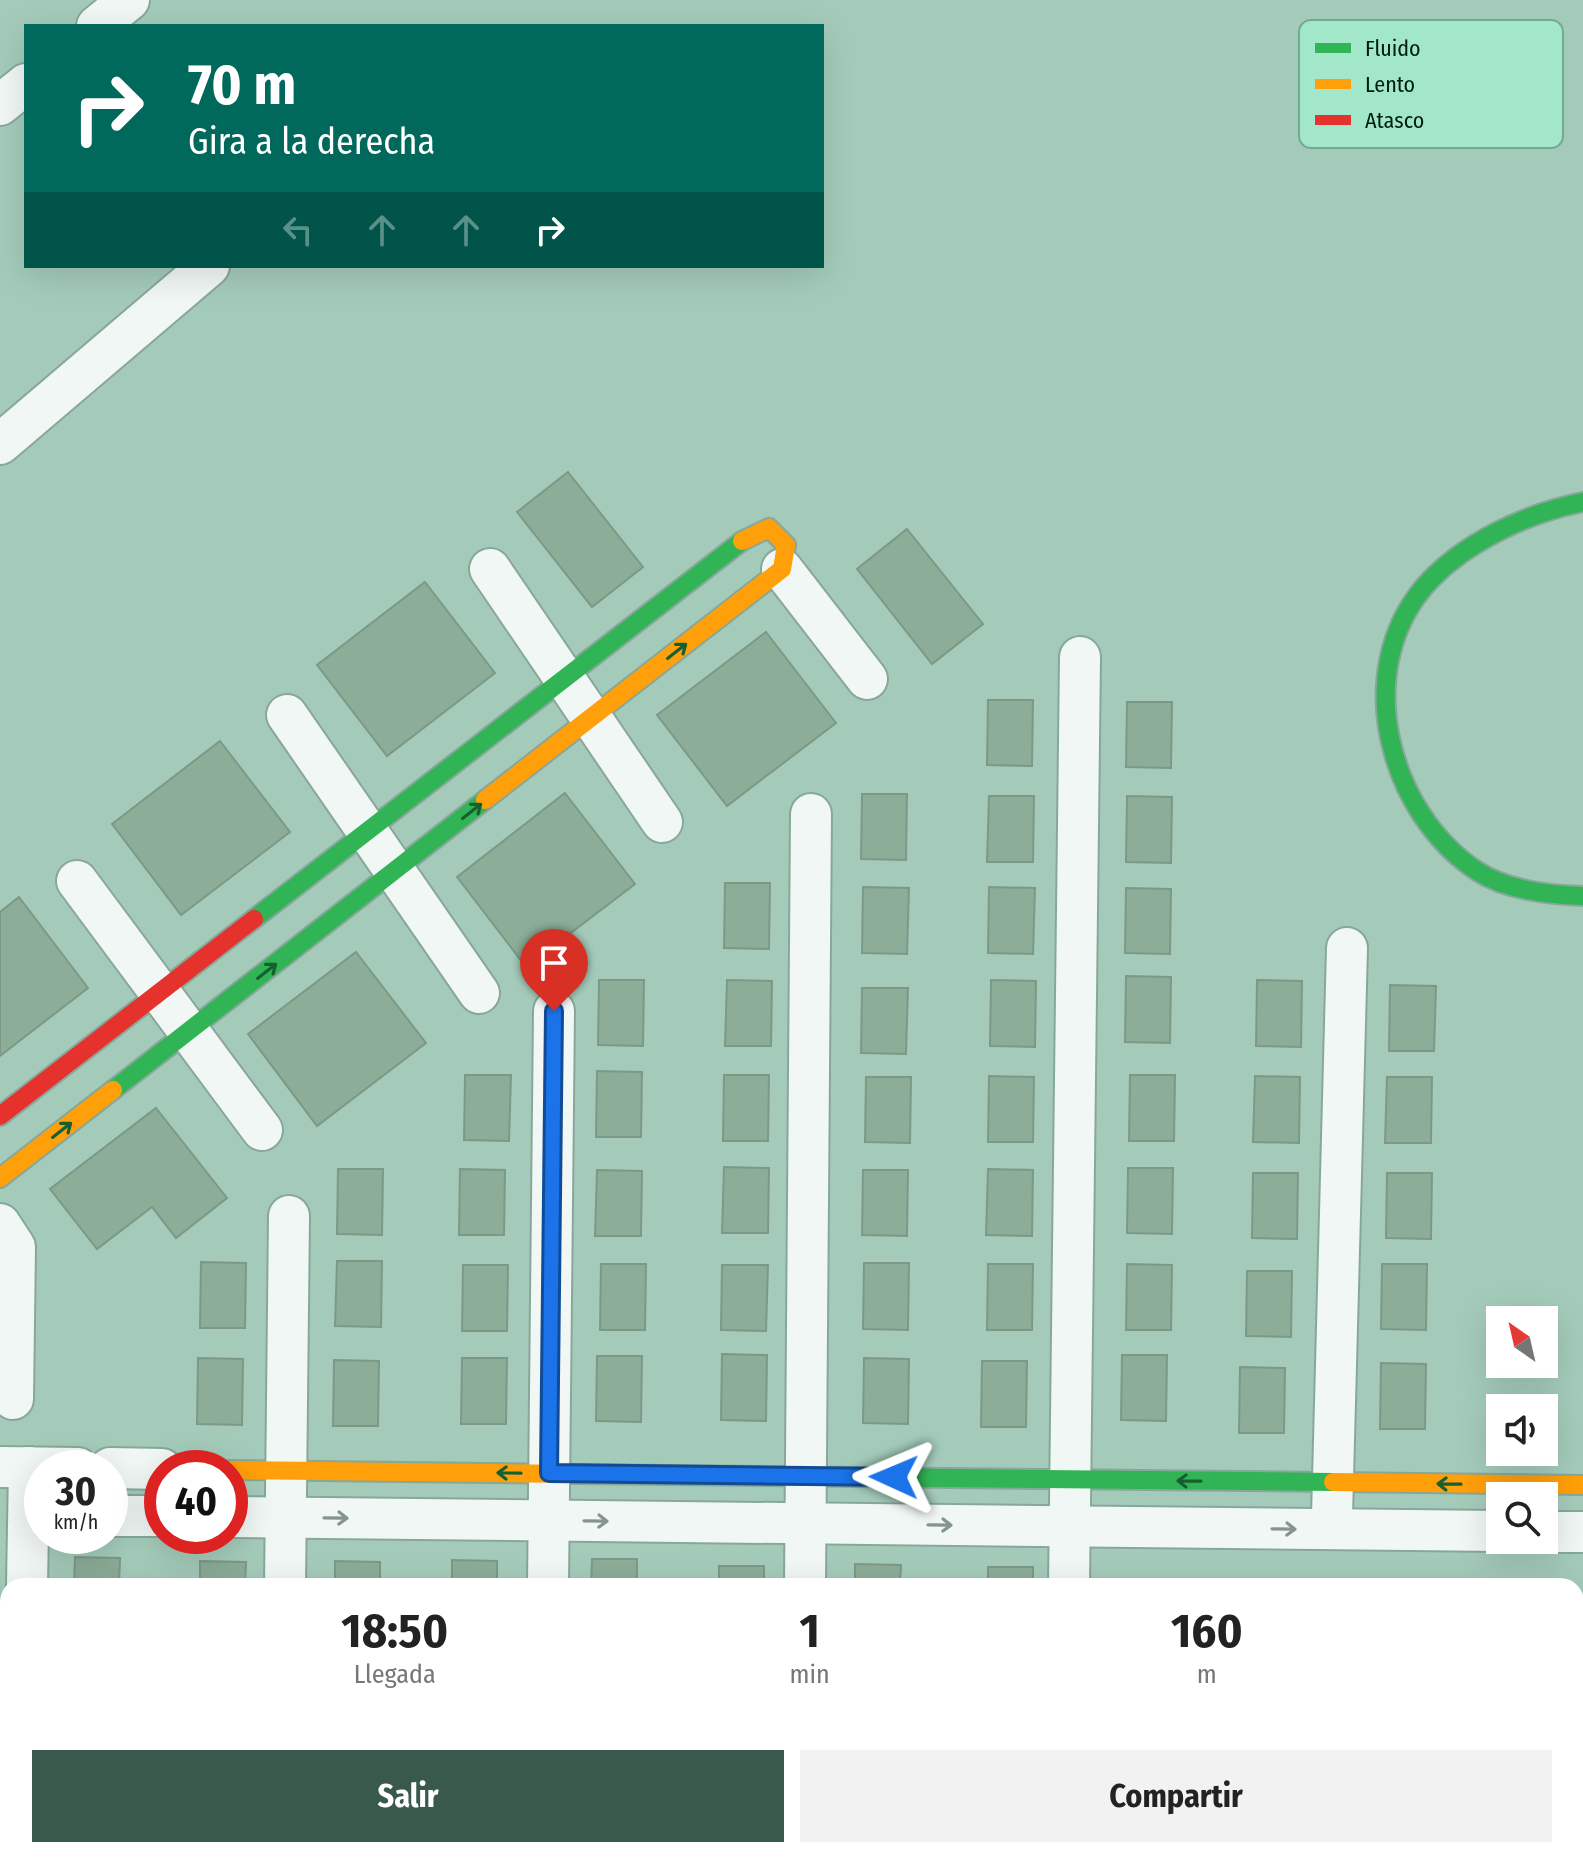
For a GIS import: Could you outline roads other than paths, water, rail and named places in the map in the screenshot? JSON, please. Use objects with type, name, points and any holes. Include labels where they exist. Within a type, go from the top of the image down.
[{"type":"street","points":[[99,24],[129,0]]},
{"type":"street","points":[[0,105],[24,86]]},
{"type":"street","points":[[0,444],[207,268]]},
{"type":"street","points":[[1583,502],[1498,531],[1450,561],[1418,596],[1398,630],[1386,674],[1384,721],[1394,763],[1413,804],[1441,839],[1479,873],[1523,888],[1583,896]]},
{"type":"street","points":[[0,1116],[746,538],[769,528],[786,545],[782,569],[0,1178]]},
{"type":"street","points":[[490,569],[662,822]]},
{"type":"street","points":[[782,569],[867,679]]},
{"type":"street","points":[[1069,1578],[1080,657]]},
{"type":"street","points":[[287,715],[479,993]]},
{"type":"street","points":[[805,1578],[811,814]]},
{"type":"street","points":[[77,881],[262,1130]]},
{"type":"street","points":[[1332,1529],[1347,948]]},
{"type":"street","points":[[548,1578],[554,1011]]},
{"type":"street","points":[[285,1578],[289,1216]]},
{"type":"street","points":[[0,1224],[15,1247],[13,1399]]},
{"type":"street","points":[[15,1467],[23,1515],[27,1578]]},
{"type":"street","points":[[248,1470],[1583,1485]]},
{"type":"street","points":[[248,1517],[1486,1531]]},
{"type":"street","points":[[1558,1532],[1583,1532]]}]
